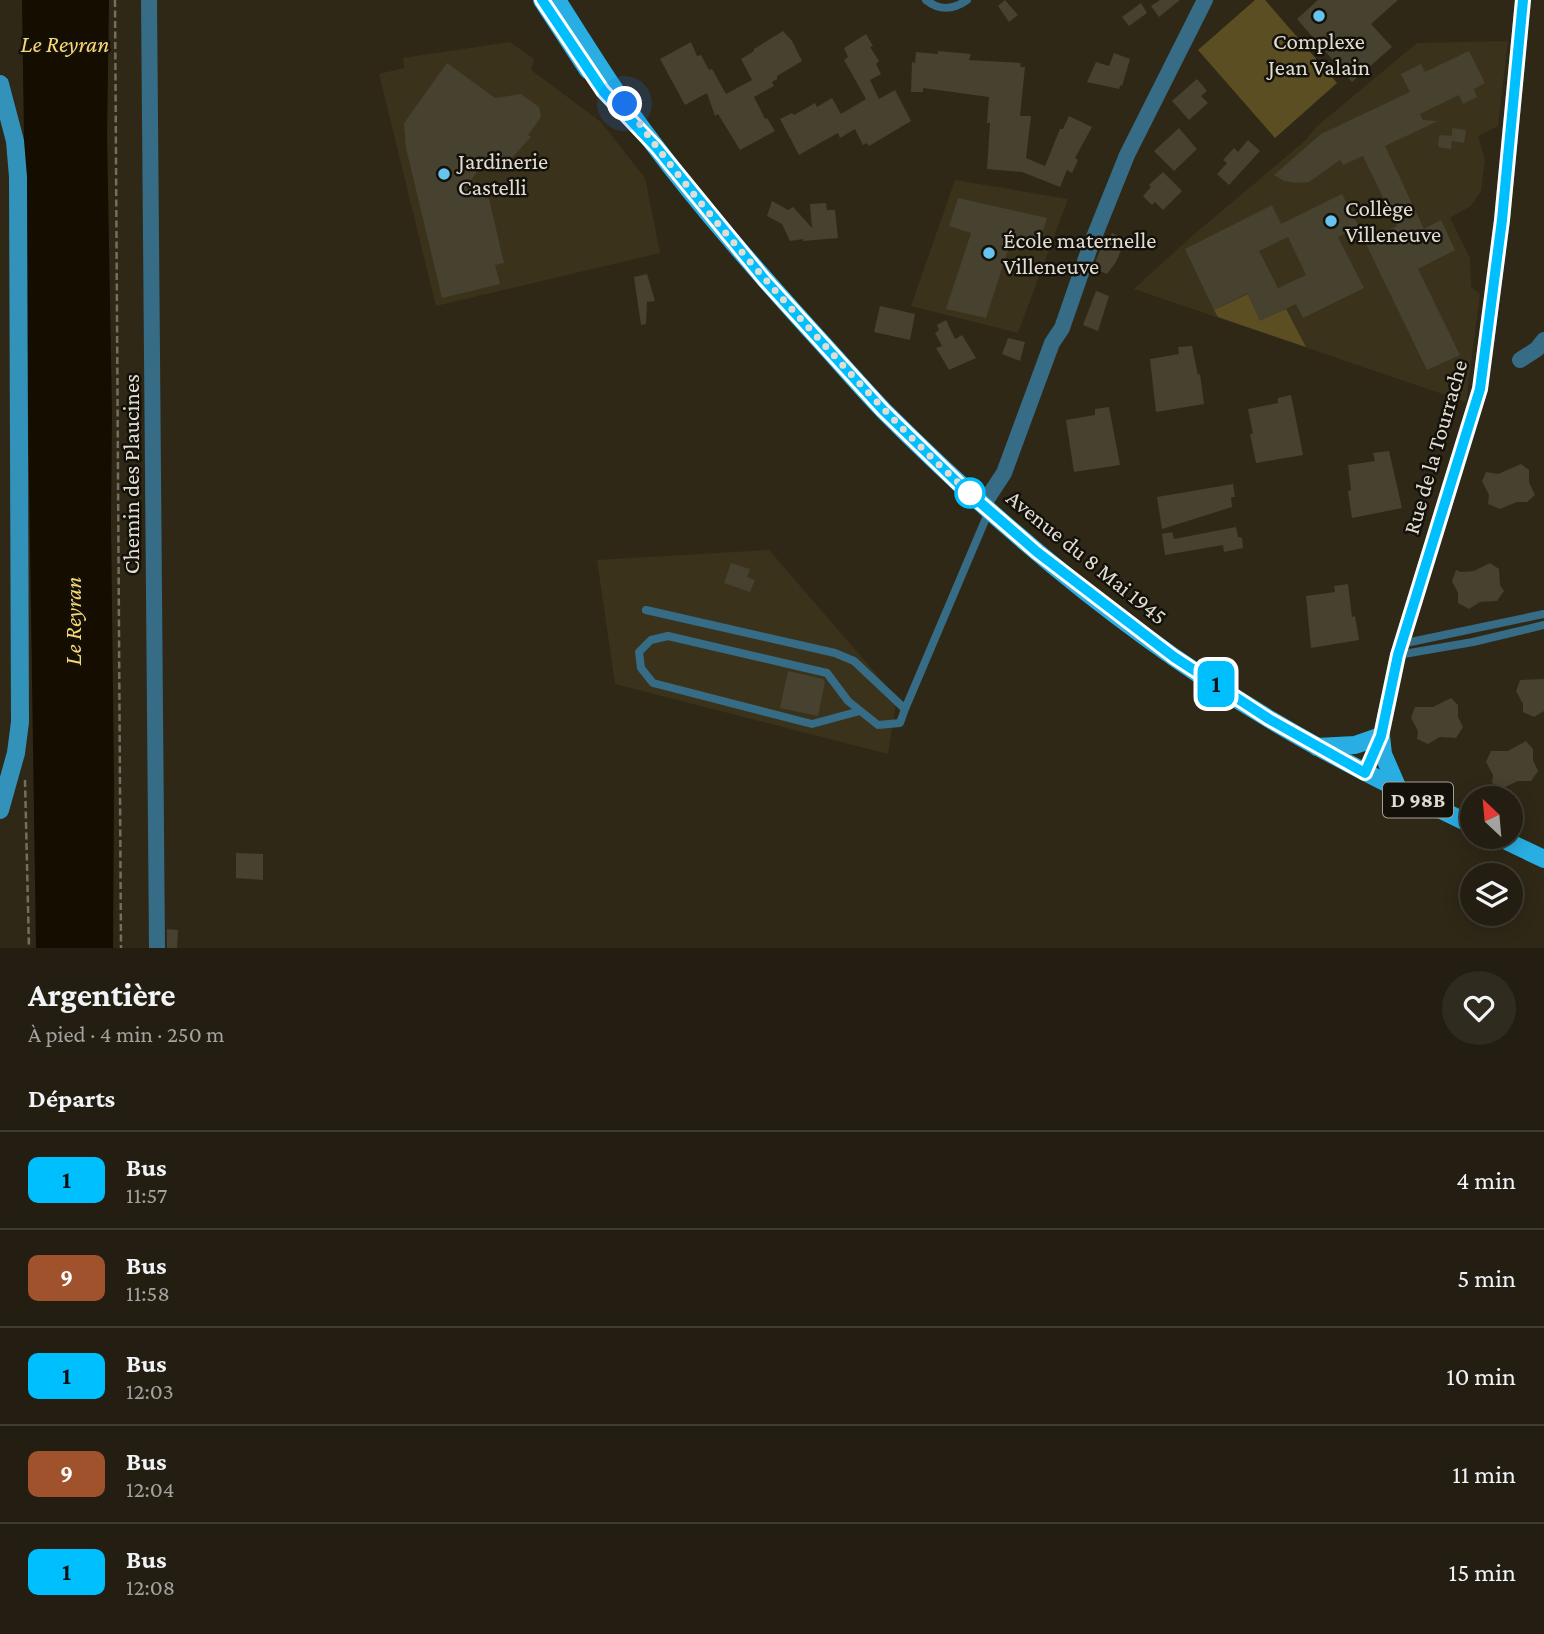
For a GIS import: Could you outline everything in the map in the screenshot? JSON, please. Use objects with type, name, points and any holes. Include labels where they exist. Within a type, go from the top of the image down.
[{"type":"main road","name":"Avenue du 8 Mai 1945","points":[[542,0],[603,91],[656,147]]},
{"type":"main road","name":"Avenue du 8 Mai 1945","points":[[557,0],[609,83],[656,147],[764,279],[883,410],[986,508],[1037,552],[1174,657],[1317,747],[1399,791],[1460,819]]},
{"type":"main road","points":[[0,84],[15,141],[18,177],[20,722],[16,753],[0,810]]},
{"type":"main road","points":[[1317,747],[1355,744],[1381,736],[1383,754],[1399,791]]},
{"type":"main road","points":[[1523,849],[1544,859]]},
{"type":"street","name":"Chemin des Plaucines","points":[[149,0],[157,948]]},
{"type":"street","points":[[986,508],[1004,473],[1052,343],[1062,328],[1127,155],[1205,0]]},
{"type":"street","name":"Rue de la Tourrache","points":[[1365,773],[1381,736],[1399,650],[1480,389],[1502,220],[1523,0]]},
{"type":"street","points":[[1052,343],[1053,325],[1082,244],[1107,184],[1127,155]]},
{"type":"street","points":[[1520,360],[1538,349],[1544,340]]},
{"type":"lane","points":[[926,0],[942,9],[958,7],[967,0]]},
{"type":"lane","points":[[860,711],[812,724],[653,683],[641,668],[639,652],[651,639],[668,636],[827,673],[848,701],[878,725],[900,723],[986,508]]},
{"type":"lane","points":[[646,610],[835,653],[854,661],[905,709]]},
{"type":"lane","points":[[1399,650],[1544,614]]},
{"type":"lane","points":[[1399,650],[1473,642],[1544,625]]},
{"type":"path","points":[[115,0],[121,948]]},
{"type":"path","points":[[1061,239],[1082,244]]},
{"type":"path","points":[[16,753],[23,765],[26,788],[29,948]]},
{"type":"shaded area","points":[[1255,0],[1265,0],[1337,83],[1275,138],[1198,50]]},
{"type":"shaded area","name":"Collège Villeneuve","points":[[1508,41],[1498,126],[1478,136],[1485,160],[1481,191],[1471,206],[1450,218],[1470,258],[1471,287],[1480,294],[1466,402],[1134,289],[1306,140],[1316,127],[1417,43]]},
{"type":"shaded area","points":[[510,42],[534,59],[531,70],[601,122],[645,178],[660,253],[436,306],[379,74],[404,68],[403,58]]},
{"type":"shaded area","name":"École maternelle Villeneuve","points":[[955,180],[1068,199],[1018,333],[911,306]]},
{"type":"shaded area","points":[[1248,294],[1260,320],[1286,309],[1306,347],[1218,317],[1214,310]]},
{"type":"shaded area","points":[[769,550],[897,698],[888,754],[615,684],[597,560]]},
{"type":"water","name":"Le Reyran","points":[[22,0],[109,0],[107,135],[112,414],[113,948],[36,948]]},
{"type":"building","points":[[1005,0],[1018,15],[1009,22],[998,6]]},
{"type":"building","points":[[1160,0],[1180,0],[1159,17],[1151,6]]},
{"type":"building","points":[[1318,0],[1398,0],[1371,24],[1392,47],[1352,82],[1297,19]]},
{"type":"building","points":[[1141,3],[1147,13],[1129,26],[1122,17]]},
{"type":"building","points":[[783,31],[792,41],[802,61],[777,76],[772,82],[774,86],[754,97],[765,119],[767,118],[775,131],[740,150],[718,114],[715,116],[707,93],[685,105],[660,59],[691,42],[697,56],[701,55],[709,70],[712,69],[726,94],[752,80],[741,59]]},
{"type":"building","points":[[866,34],[879,61],[876,64],[881,74],[870,80],[879,99],[895,90],[911,121],[869,146],[867,143],[863,145],[855,129],[840,138],[838,133],[799,155],[780,119],[792,113],[794,115],[815,103],[817,107],[832,98],[841,114],[866,99],[844,60],[848,57],[844,48]]},
{"type":"building","points":[[938,51],[971,54],[969,60],[1021,63],[1020,67],[1025,67],[1020,116],[1031,116],[1026,158],[1045,166],[1060,129],[1063,129],[1069,116],[1092,127],[1075,158],[1078,160],[1072,173],[1067,170],[1060,187],[1022,172],[987,169],[989,97],[923,88],[923,92],[911,92],[912,62],[915,63],[916,52],[938,54]]},
{"type":"building","points":[[1469,51],[1485,83],[1474,89],[1477,97],[1463,104],[1459,95],[1420,114],[1423,120],[1438,121],[1385,146],[1424,229],[1441,220],[1455,250],[1418,269],[1460,355],[1427,370],[1365,242],[1397,226],[1363,156],[1343,165],[1340,160],[1309,182],[1284,181],[1274,175],[1321,134],[1410,92],[1401,74],[1421,64],[1425,72]]},
{"type":"building","points":[[1114,53],[1130,59],[1122,86],[1120,85],[1119,89],[1087,82],[1096,62],[1109,66]]},
{"type":"building","name":"Jardinerie Castelli","points":[[447,63],[495,98],[521,94],[539,107],[541,117],[528,135],[531,137],[507,163],[492,151],[465,189],[486,186],[504,263],[495,265],[500,284],[442,298],[406,148],[404,123]]},
{"type":"building","points":[[1197,79],[1207,91],[1201,96],[1208,103],[1189,120],[1172,101]]},
{"type":"building","points":[[1179,128],[1197,149],[1174,171],[1154,151]]},
{"type":"building","points":[[1452,128],[1466,130],[1464,143],[1452,141],[1451,149],[1438,147],[1439,135],[1452,136]]},
{"type":"building","points":[[1248,140],[1260,151],[1229,185],[1217,174],[1227,163],[1223,160],[1234,148],[1238,152]]},
{"type":"building","points":[[1163,172],[1182,191],[1163,210],[1155,202],[1152,205],[1143,196],[1151,187],[1149,185]]},
{"type":"building","points":[[1342,194],[1359,227],[1338,237],[1364,288],[1303,318],[1296,304],[1260,321],[1248,293],[1214,310],[1185,249],[1272,205],[1281,224]],"holes":[[[1288,237],[1306,275],[1278,288],[1259,251]]]},
{"type":"building","points":[[958,198],[1047,218],[1038,246],[1012,238],[986,318],[946,309],[971,233],[949,226]]},
{"type":"building","points":[[772,201],[788,210],[793,207],[812,228],[810,204],[826,203],[827,210],[835,210],[838,238],[790,241],[782,224],[767,216]]},
{"type":"building","points":[[1112,233],[1126,239],[1116,262],[1107,274],[1097,270],[1099,265],[1095,263],[1105,237],[1109,239]]},
{"type":"building","points":[[647,274],[655,301],[647,302],[646,324],[641,325],[634,277]]},
{"type":"building","points":[[1096,291],[1109,296],[1098,331],[1083,325]]},
{"type":"building","points":[[880,306],[915,314],[910,340],[874,332]]},
{"type":"building","points":[[946,320],[955,339],[962,335],[976,358],[949,370],[936,348],[942,346],[935,333],[939,330],[937,325]]},
{"type":"building","points":[[1008,338],[1025,342],[1020,361],[1002,354]]},
{"type":"building","points":[[1192,346],[1198,375],[1200,374],[1204,404],[1156,412],[1150,359],[1179,354],[1178,347]]},
{"type":"building","points":[[1291,395],[1303,455],[1256,463],[1248,409],[1278,403],[1278,398]]},
{"type":"building","points":[[1109,407],[1120,465],[1074,472],[1066,420],[1095,415],[1095,409]]},
{"type":"building","points":[[1389,451],[1402,508],[1352,518],[1348,465],[1375,461],[1373,453]]},
{"type":"building","points":[[1521,464],[1529,470],[1529,482],[1535,495],[1527,502],[1517,502],[1500,509],[1488,504],[1489,495],[1482,481],[1486,472],[1498,474]]},
{"type":"building","points":[[1233,484],[1235,497],[1231,497],[1232,507],[1162,529],[1157,497]]},
{"type":"building","points":[[1236,527],[1238,537],[1242,538],[1243,548],[1224,552],[1223,545],[1165,555],[1162,534],[1172,532],[1174,539]]},
{"type":"building","points":[[731,563],[750,569],[747,577],[755,580],[750,592],[724,583]]},
{"type":"building","points":[[1490,563],[1499,569],[1500,585],[1504,591],[1497,601],[1480,602],[1469,609],[1458,603],[1458,593],[1452,581],[1456,570],[1474,571]]},
{"type":"building","points":[[1348,584],[1352,617],[1355,616],[1359,640],[1311,648],[1306,596],[1335,592],[1334,586]]},
{"type":"building","points":[[788,671],[823,679],[825,682],[818,716],[780,708]]},
{"type":"building","points":[[1544,679],[1544,711],[1534,717],[1523,712],[1523,704],[1516,691],[1520,680]]},
{"type":"building","points":[[1451,698],[1458,705],[1458,717],[1463,727],[1456,738],[1440,737],[1428,744],[1417,739],[1418,731],[1411,718],[1415,707],[1433,707]]},
{"type":"building","points":[[1526,741],[1533,749],[1533,760],[1538,771],[1531,781],[1518,781],[1507,786],[1492,783],[1493,775],[1486,762],[1491,751],[1508,751]]},
{"type":"building","points":[[236,853],[263,854],[263,880],[236,878]]},
{"type":"building","points":[[167,929],[178,930],[177,948],[167,948]]},
{"type":"bus line","name":"1","points":[[542,0],[603,91],[656,147],[764,279],[883,410],[960,485],[1037,552],[1174,657],[1269,719],[1365,773],[1381,736],[1398,655],[1480,389],[1502,220],[1523,0]]},
{"type":"place","name":"Complexe Jean Valain","points":[[1319,16]]},
{"type":"place","name":"Jardinerie Castelli","points":[[444,174]]},
{"type":"place","name":"Collège Villeneuve","points":[[1331,221]]},
{"type":"place","name":"École maternelle Villeneuve","points":[[989,253]]},
{"type":"route","points":[[625,104],[656,147],[764,279],[883,410],[972,495],[970,493]]}]
